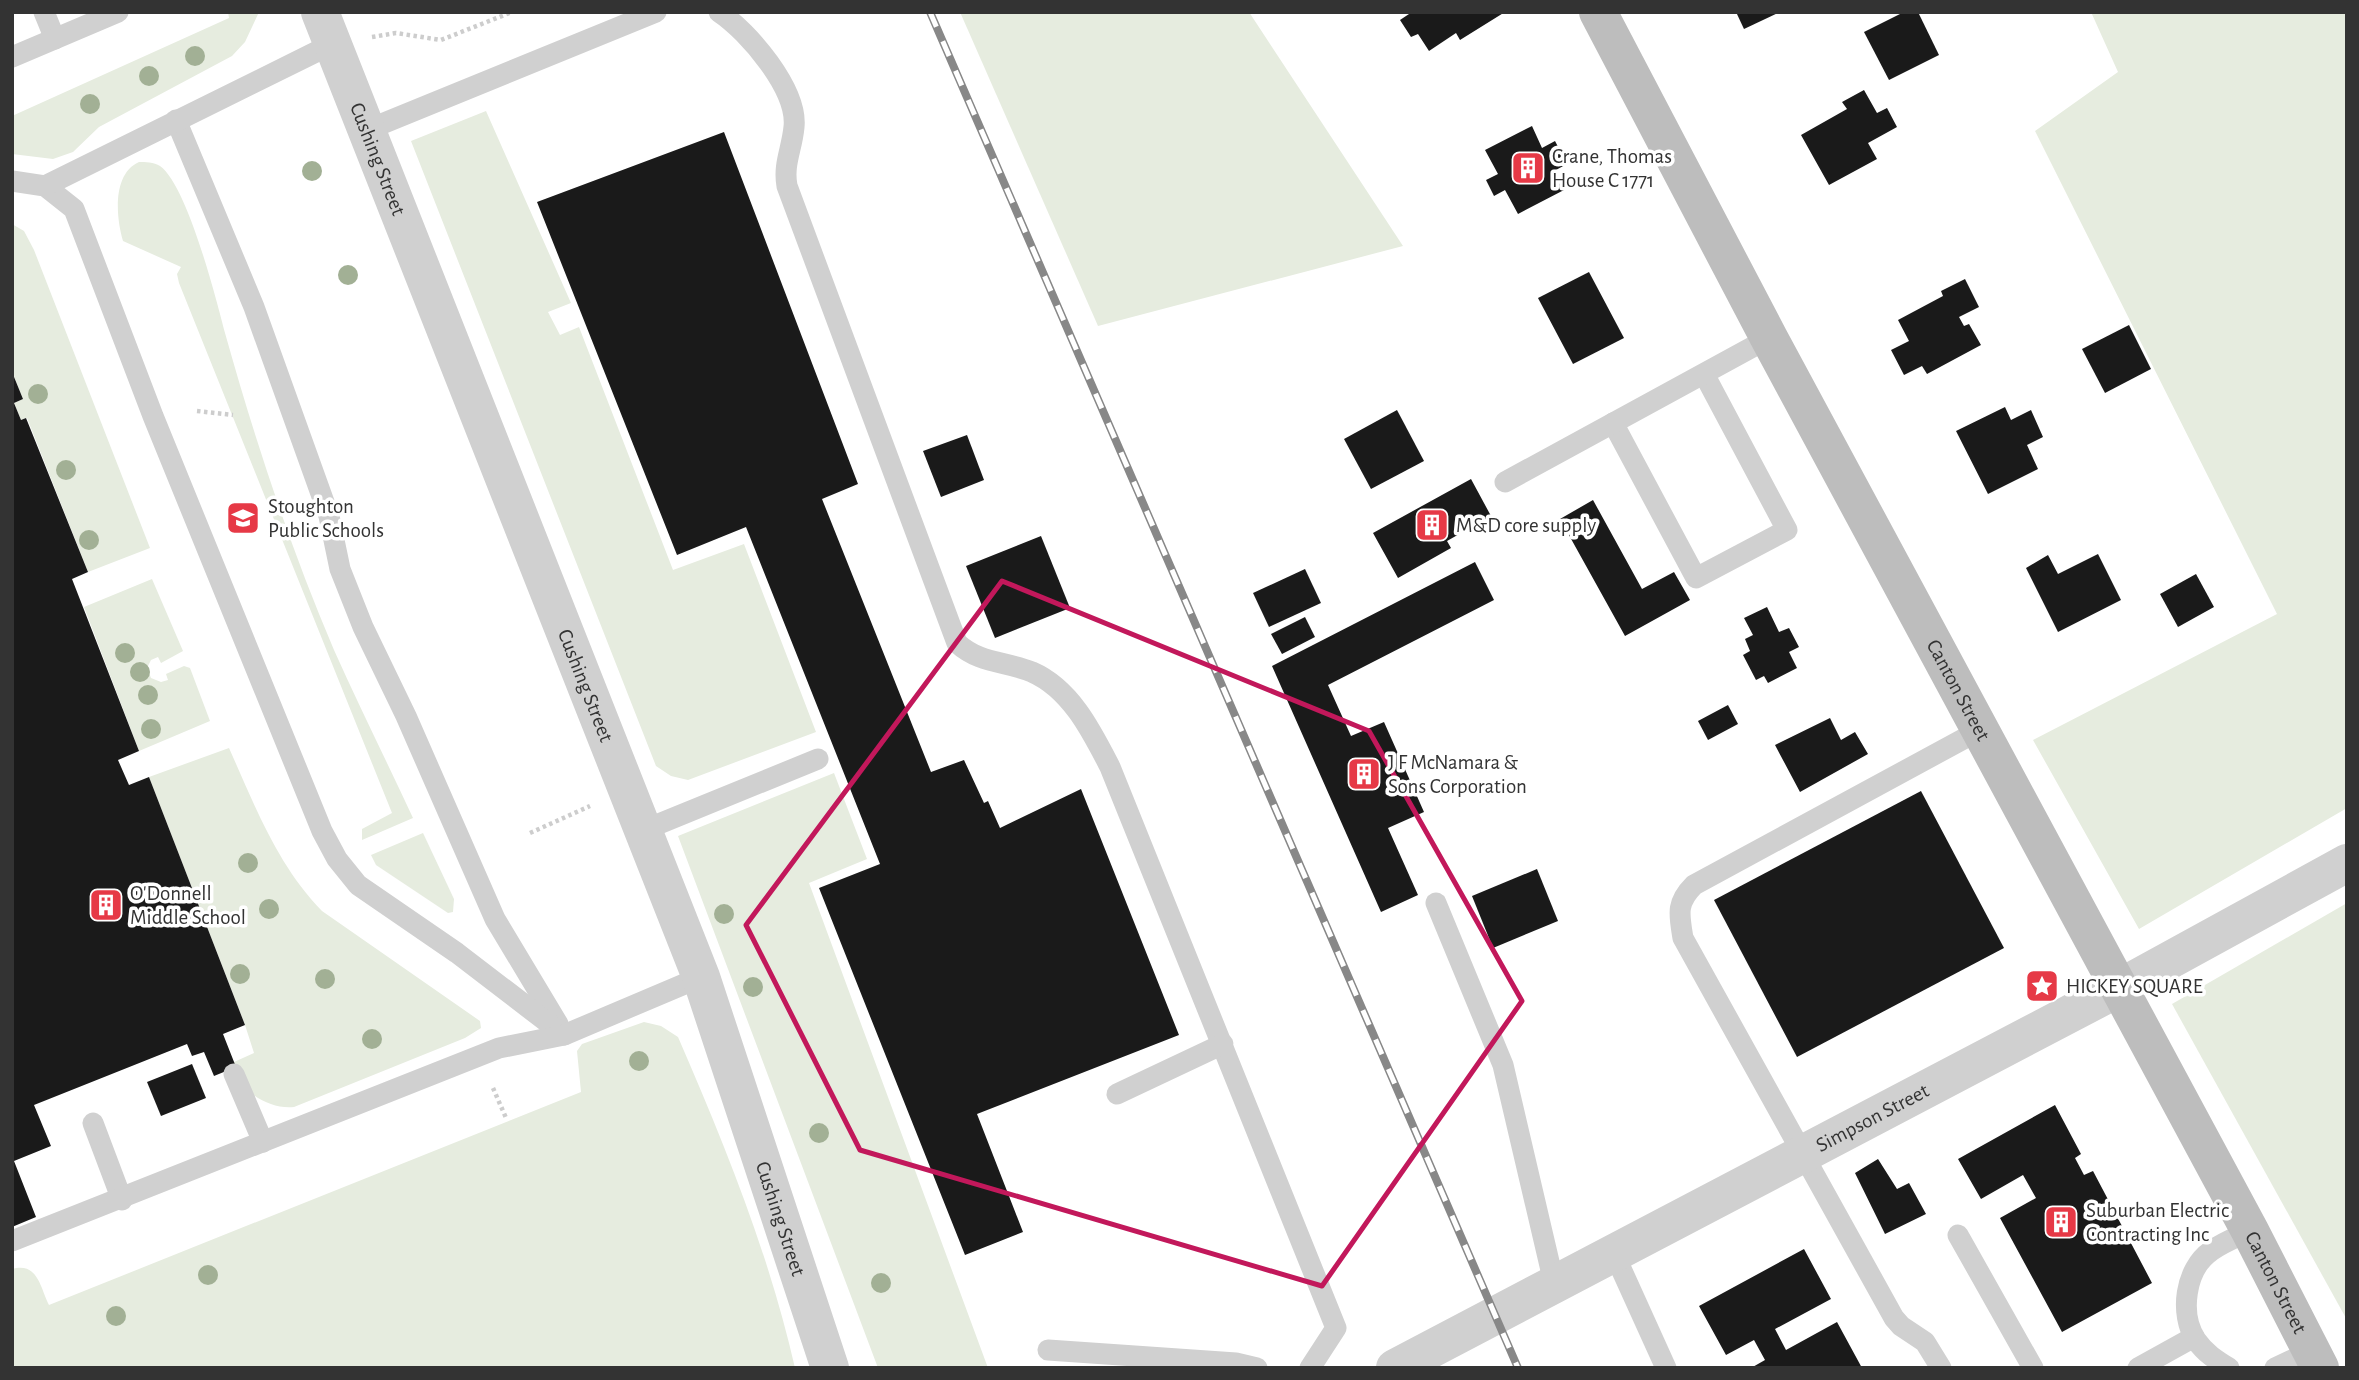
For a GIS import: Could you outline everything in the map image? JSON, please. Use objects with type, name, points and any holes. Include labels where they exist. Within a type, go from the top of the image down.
[{"type":"main road","name":"Canton Street","points":[[1598,12],[1769,338],[2250,1231],[2315,1359]]},
{"type":"street","name":"Cushing Street","points":[[326,28],[701,978],[830,1368]]},
{"type":"street","name":"Simpson Street","points":[[1395,1368],[1613,1251],[2119,988],[2347,863]]},
{"type":"lane","points":[[44,12],[55,39]]},
{"type":"lane","points":[[12,57],[118,12]]},
{"type":"lane","points":[[367,130],[656,12]]},
{"type":"lane","points":[[719,12],[754,41],[793,107],[794,127],[784,172],[787,186],[953,636],[970,655],[1031,672],[1047,681],[1071,702],[1091,731],[1110,767],[1336,1328],[1310,1368]]},
{"type":"lane","points":[[45,186],[176,120],[326,28]]},
{"type":"lane","points":[[176,120],[254,307],[329,516],[340,569],[363,627],[406,716],[495,919],[564,1035]]},
{"type":"lane","points":[[12,181],[45,186],[74,209],[193,515],[322,831],[337,859],[358,885],[457,953],[564,1035]]},
{"type":"lane","points":[[1506,482],[1769,338]]},
{"type":"lane","points":[[1613,423],[1696,578],[1787,530],[1704,374]]},
{"type":"lane","points":[[1941,1368],[1925,1342],[1900,1326],[1894,1318],[1683,939],[1679,910],[1682,897],[1694,885],[1980,730]]},
{"type":"lane","points":[[644,830],[818,759]]},
{"type":"lane","points":[[1436,903],[1503,1065],[1553,1283]]},
{"type":"lane","points":[[12,1241],[122,1200],[499,1048],[564,1035],[701,978]]},
{"type":"lane","points":[[1117,1094],[1223,1044]]},
{"type":"lane","points":[[234,1074],[264,1142]]},
{"type":"lane","points":[[93,1123],[122,1200]]},
{"type":"lane","points":[[2229,1368],[2209,1356],[2194,1337],[2187,1314],[2187,1291],[2195,1269],[2209,1252],[2250,1231]]},
{"type":"lane","points":[[1958,1235],[2033,1368]]},
{"type":"lane","points":[[1613,1251],[1666,1368]]},
{"type":"lane","points":[[2138,1368],[2194,1337]]},
{"type":"lane","points":[[1048,1349],[1236,1363],[1256,1368]]},
{"type":"lane","points":[[2275,1368],[2315,1359]]},
{"type":"path","points":[[326,28],[396,33],[441,40],[512,12]]},
{"type":"path","points":[[197,411],[233,415]]},
{"type":"path","points":[[530,833],[591,805]]},
{"type":"path","points":[[494,1088],[506,1118]]},
{"type":"highlighted area","points":[[1002,581],[1369,731],[1522,1001],[1322,1286],[860,1150],[746,925]]},
{"type":"shaded area","points":[[228,12],[259,12],[245,42],[232,56],[99,127],[73,152],[53,159],[12,154],[12,116],[229,18]]},
{"type":"shaded area","points":[[960,12],[1249,12],[1403,246],[1098,326]]},
{"type":"shaded area","points":[[2091,12],[2347,12],[2347,808],[2139,929],[2033,740],[2277,614],[2035,131],[2118,72]]},
{"type":"shaded area","points":[[486,111],[571,303],[548,312],[560,335],[579,327],[673,570],[744,544],[816,732],[688,780],[671,776],[656,766],[411,141]]},
{"type":"shaded area","points":[[139,162],[160,166],[170,177],[190,218],[208,270],[236,373],[288,533],[334,650],[413,818],[362,840],[362,829],[392,813],[179,283],[177,274],[181,267],[123,241],[118,209],[120,186],[130,168]]},
{"type":"shaded area","points":[[12,224],[24,231],[34,250],[150,548],[88,572],[27,418],[21,420],[14,403],[23,399],[12,372]]},
{"type":"shaded area","points":[[152,579],[183,651],[161,663],[158,657],[151,660],[147,668],[151,678],[161,682],[168,680],[166,674],[184,666],[190,668],[210,721],[139,751],[84,607]]},
{"type":"shaded area","points":[[229,748],[280,855],[322,911],[480,1021],[481,1028],[465,1038],[294,1107],[274,1105],[247,1089],[240,1081],[234,1062],[254,1053],[149,777]]},
{"type":"shaded area","points":[[834,773],[867,859],[809,883],[988,1368],[878,1368],[678,836]]},
{"type":"shaded area","points":[[423,833],[454,899],[453,912],[448,913],[376,865],[371,855]]},
{"type":"shaded area","points":[[2347,903],[2347,1320],[2172,1004]]},
{"type":"shaded area","points":[[644,1022],[661,1026],[678,1037],[759,1242],[795,1368],[12,1368],[12,1269],[27,1269],[33,1273],[49,1305],[581,1092],[577,1051],[582,1044]]},
{"type":"building","points":[[1412,12],[1505,12],[1460,40],[1456,33],[1429,51],[1418,34],[1411,37],[1400,20]]},
{"type":"building","points":[[1736,12],[1780,12],[1744,29]]},
{"type":"building","points":[[1904,12],[1918,12],[1939,55],[1889,80],[1864,32]]},
{"type":"building","points":[[1864,90],[1877,113],[1887,108],[1897,127],[1868,143],[1877,159],[1829,185],[1801,135],[1847,109],[1842,102]]},
{"type":"building","name":"Crane, Thomas House C 1771","points":[[1532,126],[1542,148],[1555,141],[1567,164],[1554,171],[1564,190],[1518,214],[1505,190],[1494,196],[1486,180],[1498,174],[1485,150]]},
{"type":"building","points":[[724,132],[858,484],[822,499],[931,772],[964,760],[984,803],[988,801],[1000,828],[1081,789],[1179,1035],[977,1114],[1023,1232],[965,1255],[819,888],[880,864],[746,527],[677,555],[537,202]]},
{"type":"building","points":[[1589,272],[1624,338],[1573,364],[1538,298]]},
{"type":"building","points":[[1965,279],[1979,307],[1959,317],[1964,326],[1969,324],[1981,345],[1927,374],[1922,366],[1904,375],[1891,350],[1909,341],[1898,320],[1943,296],[1941,291]]},
{"type":"building","points":[[2129,325],[2151,369],[2105,393],[2082,349]]},
{"type":"building","name":"O'Donnell Middle School","points":[[12,372],[23,399],[14,403],[21,420],[26,418],[88,572],[72,579],[139,751],[118,760],[129,785],[149,777],[245,1025],[223,1034],[236,1067],[214,1076],[204,1052],[192,1056],[187,1044],[34,1105],[51,1146],[14,1161],[36,1217],[12,1227]]},
{"type":"building","points":[[2005,407],[2011,420],[2031,410],[2043,437],[2027,445],[2038,469],[1988,494],[1956,431]]},
{"type":"building","points":[[1397,410],[1424,461],[1371,489],[1344,439]]},
{"type":"building","points":[[967,435],[984,480],[941,497],[923,451]]},
{"type":"building","name":"M&D core supply","points":[[1471,479],[1491,516],[1447,541],[1451,548],[1398,578],[1373,533]]},
{"type":"building","points":[[1593,500],[1642,589],[1674,572],[1690,600],[1625,636],[1560,519]]},
{"type":"building","points":[[1041,536],[1070,608],[995,638],[966,566]]},
{"type":"building","points":[[2098,554],[2121,600],[2058,632],[2026,568],[2048,555],[2058,574]]},
{"type":"building","name":"J F McNamara & Sons Corporation","points":[[1475,562],[1494,600],[1328,685],[1351,736],[1384,722],[1424,812],[1388,828],[1418,895],[1381,912],[1272,666]]},
{"type":"building","points":[[1305,569],[1321,603],[1269,627],[1253,593]]},
{"type":"building","points":[[2196,574],[2214,607],[2178,627],[2160,594]]},
{"type":"building","points":[[1767,607],[1779,632],[1789,628],[1799,647],[1789,652],[1797,668],[1768,683],[1764,676],[1756,680],[1743,655],[1750,651],[1745,639],[1753,635],[1744,618]]},
{"type":"building","points":[[1305,617],[1315,637],[1282,654],[1271,634]]},
{"type":"building","points":[[1728,705],[1738,724],[1708,740],[1698,721]]},
{"type":"building","points":[[1830,718],[1841,740],[1855,732],[1868,754],[1800,792],[1775,745]]},
{"type":"building","points":[[1921,791],[2004,948],[1797,1057],[1714,900]]},
{"type":"building","points":[[1537,869],[1558,921],[1493,948],[1472,896]]},
{"type":"building","points":[[192,1064],[206,1098],[161,1116],[147,1082]]},
{"type":"building","name":"Suburban Electric Contracting Inc","points":[[2055,1105],[2081,1154],[2075,1158],[2084,1175],[2093,1171],[2152,1283],[2062,1332],[2000,1218],[2036,1198],[2023,1175],[1981,1199],[1958,1159]]},
{"type":"building","points":[[1878,1159],[1897,1189],[1909,1183],[1926,1214],[1885,1234],[1855,1173]]},
{"type":"building","points":[[1804,1249],[1831,1299],[1775,1329],[1786,1350],[1837,1322],[1862,1368],[1751,1368],[1765,1360],[1754,1340],[1726,1355],[1699,1306]]},
{"type":"railway","points":[[930,12],[1518,1368]]},
{"type":"place","name":"Crane, Thomas House C 1771","points":[[1528,168]]},
{"type":"place","name":"Stoughton Public Schools","points":[[243,518]]},
{"type":"place","name":"M&D core supply","points":[[1432,525]]},
{"type":"place","name":"J F McNamara & Sons Corporation","points":[[1364,774]]},
{"type":"place","name":"O'Donnell Middle School","points":[[106,905]]},
{"type":"place","name":"HICKEY SQUARE","points":[[2042,986]]},
{"type":"place","name":"Suburban Electric Contracting Inc","points":[[2061,1222]]}]
